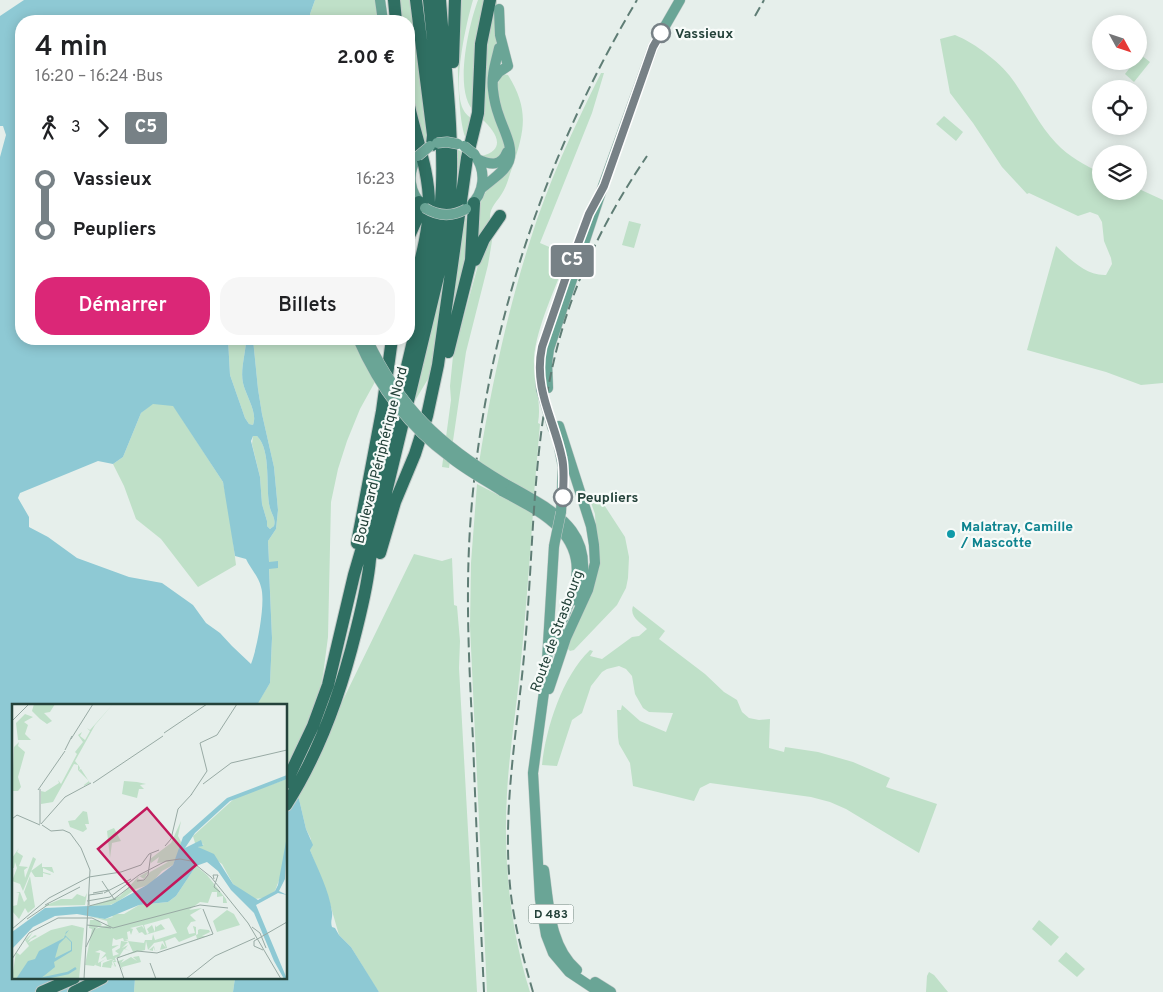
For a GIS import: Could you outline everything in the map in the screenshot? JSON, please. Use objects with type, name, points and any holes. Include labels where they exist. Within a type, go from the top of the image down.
[{"type":"highway","points":[[394,0],[395,15]]},
{"type":"highway","points":[[416,0],[433,145]]},
{"type":"highway","name":"Boulevard Périphérique Nord","points":[[415,337],[439,225],[442,187],[442,136],[429,0]]},
{"type":"highway","name":"Boulevard Périphérique Nord","points":[[288,801],[312,759],[335,706],[348,666],[368,580],[370,559],[437,285],[448,226],[452,173],[451,135],[440,0]]},
{"type":"highway","points":[[448,0],[459,133],[468,151]]},
{"type":"highway","points":[[453,62],[455,0]]},
{"type":"highway","points":[[368,580],[378,561],[395,502],[415,454],[434,384],[441,348],[468,158],[478,113],[480,50],[496,3]]},
{"type":"highway","points":[[415,128],[424,160],[429,204],[423,248],[415,282]]},
{"type":"highway","points":[[415,224],[418,218],[417,200]]},
{"type":"highway","points":[[434,384],[443,368],[448,352],[472,253],[472,217],[470,206]]},
{"type":"highway","points":[[456,320],[479,251],[500,216]]},
{"type":"highway","points":[[354,575],[355,552],[382,411],[391,345]]},
{"type":"highway","points":[[382,411],[399,345]]},
{"type":"highway","name":"Boulevard Périphérique Nord","points":[[288,779],[301,754],[322,702],[333,666],[354,575],[362,554],[413,345]]},
{"type":"highway","points":[[42,992],[69,980]]},
{"type":"highway","points":[[74,992],[98,980]]},
{"type":"main road","points":[[380,0],[382,15]]},
{"type":"main road","name":"Route de Strasbourg","points":[[542,711],[566,638],[588,590],[594,571],[595,555],[591,526],[556,428],[545,388],[540,360],[545,338],[589,214],[604,186],[653,47],[680,0]]},
{"type":"main road","points":[[496,3],[496,26],[499,48],[504,63]]},
{"type":"main road","points":[[417,200],[433,212],[443,214],[457,213],[470,206],[482,188],[508,164],[510,154],[496,105],[493,81],[504,63],[496,3]]},
{"type":"main road","points":[[415,163],[433,145],[447,142],[491,164],[498,164],[505,157],[508,144]]},
{"type":"main road","points":[[468,151],[483,173],[482,188]]},
{"type":"main road","points":[[361,345],[381,382],[398,406],[417,428],[449,457],[556,514],[572,530],[581,548],[584,570],[582,586],[566,638]]},
{"type":"main road","points":[[370,345],[390,381],[424,424],[457,453],[558,525],[566,535],[574,557],[575,583],[552,648],[546,677]]},
{"type":"main road","name":"Route de Strasbourg","points":[[566,459],[561,512],[554,546],[546,677],[534,766],[534,812],[540,898],[549,942],[558,961],[569,972],[599,992]]},
{"type":"main road","name":"Route de Strasbourg","points":[[534,812],[556,940],[564,957],[573,967],[610,992]]},
{"type":"green space","points":[[315,0],[377,0],[378,15],[310,14]]},
{"type":"green space","points":[[398,0],[413,0],[414,15],[399,15]]},
{"type":"green space","points":[[458,0],[473,0],[459,71],[460,99],[464,111],[474,121],[467,140],[463,131],[459,96]]},
{"type":"green space","points":[[478,0],[487,0],[476,113],[469,104],[465,91],[464,76],[467,42]]},
{"type":"green space","points":[[494,0],[497,0],[496,53],[494,63],[505,147],[497,160],[482,156],[495,149],[497,144],[495,134],[482,119],[485,102],[485,42]]},
{"type":"green space","points":[[415,20],[427,141],[421,145],[415,118]]},
{"type":"green space","points":[[955,35],[963,39],[980,49],[1010,76],[1044,129],[1056,143],[1072,157],[1092,168],[1092,200],[1147,200],[1147,193],[1163,200],[1163,383],[1141,385],[1106,372],[1027,350],[1056,246],[1085,270],[1099,275],[1106,275],[1112,264],[1104,241],[1102,222],[1098,215],[1090,212],[1078,216],[1029,193],[1027,194],[1002,167],[973,123],[950,93],[940,39]]},
{"type":"green space","points":[[1128,70],[1144,70],[1136,80],[1132,80],[1125,74]]},
{"type":"green space","points":[[601,73],[604,73],[592,113],[540,243],[568,255],[539,333],[534,358],[539,407],[538,423],[540,424],[534,494],[479,463],[500,351],[530,241],[562,156]]},
{"type":"green space","points":[[503,74],[508,75],[519,98],[523,119],[522,130],[507,184],[491,210],[491,225],[478,241],[478,208],[487,189],[505,172],[506,128],[498,93],[499,80]]},
{"type":"green space","points":[[944,116],[963,132],[956,141],[936,124]]},
{"type":"green space","points":[[456,149],[464,153],[447,267]]},
{"type":"green space","points":[[465,218],[468,220],[470,239],[443,362],[460,240]]},
{"type":"green space","points":[[629,221],[641,224],[634,248],[622,245]]},
{"type":"green space","points":[[491,235],[492,241],[488,265],[466,352],[449,468],[442,467],[451,400],[450,386],[453,356],[480,258]]},
{"type":"green space","points":[[447,267],[431,374],[413,404]]},
{"type":"green space","points":[[228,345],[245,345],[242,378],[253,410],[253,425],[249,424],[245,418],[230,375]]},
{"type":"green space","points":[[254,345],[357,345],[376,380],[360,409],[347,441],[338,469],[331,502],[328,637],[318,698],[327,740],[341,704],[414,554],[442,561],[452,558],[454,605],[457,606],[460,641],[459,668],[477,992],[379,992],[351,947],[339,935],[328,897],[310,850],[311,839],[306,829],[299,799],[288,780],[288,704],[257,704],[270,683],[272,638],[269,568],[276,567],[278,562],[269,563],[268,541],[276,529],[278,510],[274,467],[258,389]]},
{"type":"green space","points":[[153,403],[173,405],[223,482],[229,510],[236,565],[198,587],[161,539],[136,519],[124,486],[113,464],[123,457],[141,413]]},
{"type":"green space","points":[[253,436],[257,436],[265,451],[270,508],[274,517],[274,526],[270,529],[267,526],[262,504],[260,477],[252,444]]},
{"type":"green space","points":[[477,484],[533,513],[519,680],[509,765],[506,818],[509,894],[517,943],[530,992],[487,992],[470,626],[471,563]]},
{"type":"green space","points":[[599,497],[625,537],[629,557],[628,578],[626,588],[617,605],[574,650],[570,651],[567,648],[587,603],[596,533],[595,514],[590,500]]},
{"type":"green space","points":[[633,606],[665,631],[659,639],[705,674],[724,692],[737,700],[742,712],[749,718],[759,720],[770,719],[769,748],[784,752],[785,747],[818,752],[853,762],[890,778],[886,787],[937,804],[919,853],[846,809],[811,797],[710,783],[700,788],[694,801],[633,786],[630,763],[619,744],[617,710],[621,710],[622,705],[640,721],[666,732],[673,713],[649,712],[643,708],[635,694],[632,676],[626,669],[619,666],[602,672],[591,686],[582,713],[572,720],[557,766],[542,765],[547,735],[557,704],[571,674],[580,661],[590,650],[593,651],[590,656],[602,659],[632,637],[639,636],[647,629],[634,617]]},
{"type":"green space","points":[[1039,920],[1059,937],[1051,946],[1032,929]]},
{"type":"green space","points":[[1066,952],[1085,969],[1077,977],[1058,961]]},
{"type":"green space","points":[[929,972],[934,975],[948,992],[926,992]]},
{"type":"green space","points":[[135,980],[235,980],[233,992],[134,992]]},
{"type":"water","points":[[24,0],[315,0],[310,15],[15,15],[15,345],[228,345],[230,375],[245,418],[249,424],[253,425],[254,415],[243,383],[242,372],[245,345],[254,345],[262,414],[274,467],[278,510],[276,529],[268,541],[269,562],[278,561],[278,568],[269,569],[272,638],[270,683],[258,704],[12,704],[12,980],[135,980],[134,992],[0,992],[0,157],[6,135],[3,126],[0,126],[0,16]],"holes":[[[153,404],[173,406],[223,482],[235,556],[246,559],[261,587],[260,626],[251,664],[220,633],[206,623],[193,605],[162,583],[129,577],[77,558],[48,537],[29,527],[29,517],[18,498],[20,493],[98,461],[113,464],[123,457],[141,413]],[[253,436],[257,436],[265,451],[270,508],[274,517],[274,526],[270,529],[267,526],[262,504],[260,477],[251,441]]]},
{"type":"water","points":[[288,780],[299,799],[306,829],[313,845],[310,850],[331,904],[332,927],[351,947],[379,992],[233,992],[235,980],[288,980]]},
{"type":"railway","points":[[484,992],[468,627],[469,542],[478,446],[490,379],[505,313],[524,248],[547,184],[574,121],[604,60],[637,0]]},
{"type":"railway","points":[[755,16],[764,0]]},
{"type":"railway","points":[[533,992],[520,944],[511,895],[508,864],[508,832],[509,801],[528,608],[538,458],[543,421],[557,348],[573,297],[606,224],[647,156]]},
{"type":"bus line","name":"C5","points":[[563,497],[563,467],[560,448],[541,389],[540,360],[542,347],[589,214],[604,186],[653,47],[661,33]]},
{"type":"place","name":"Vassieux","points":[[661,33]]},
{"type":"place","name":"Peupliers","points":[[563,497]]},
{"type":"place","name":"Malatray, Camille / Mascotte","points":[[951,534]]}]
